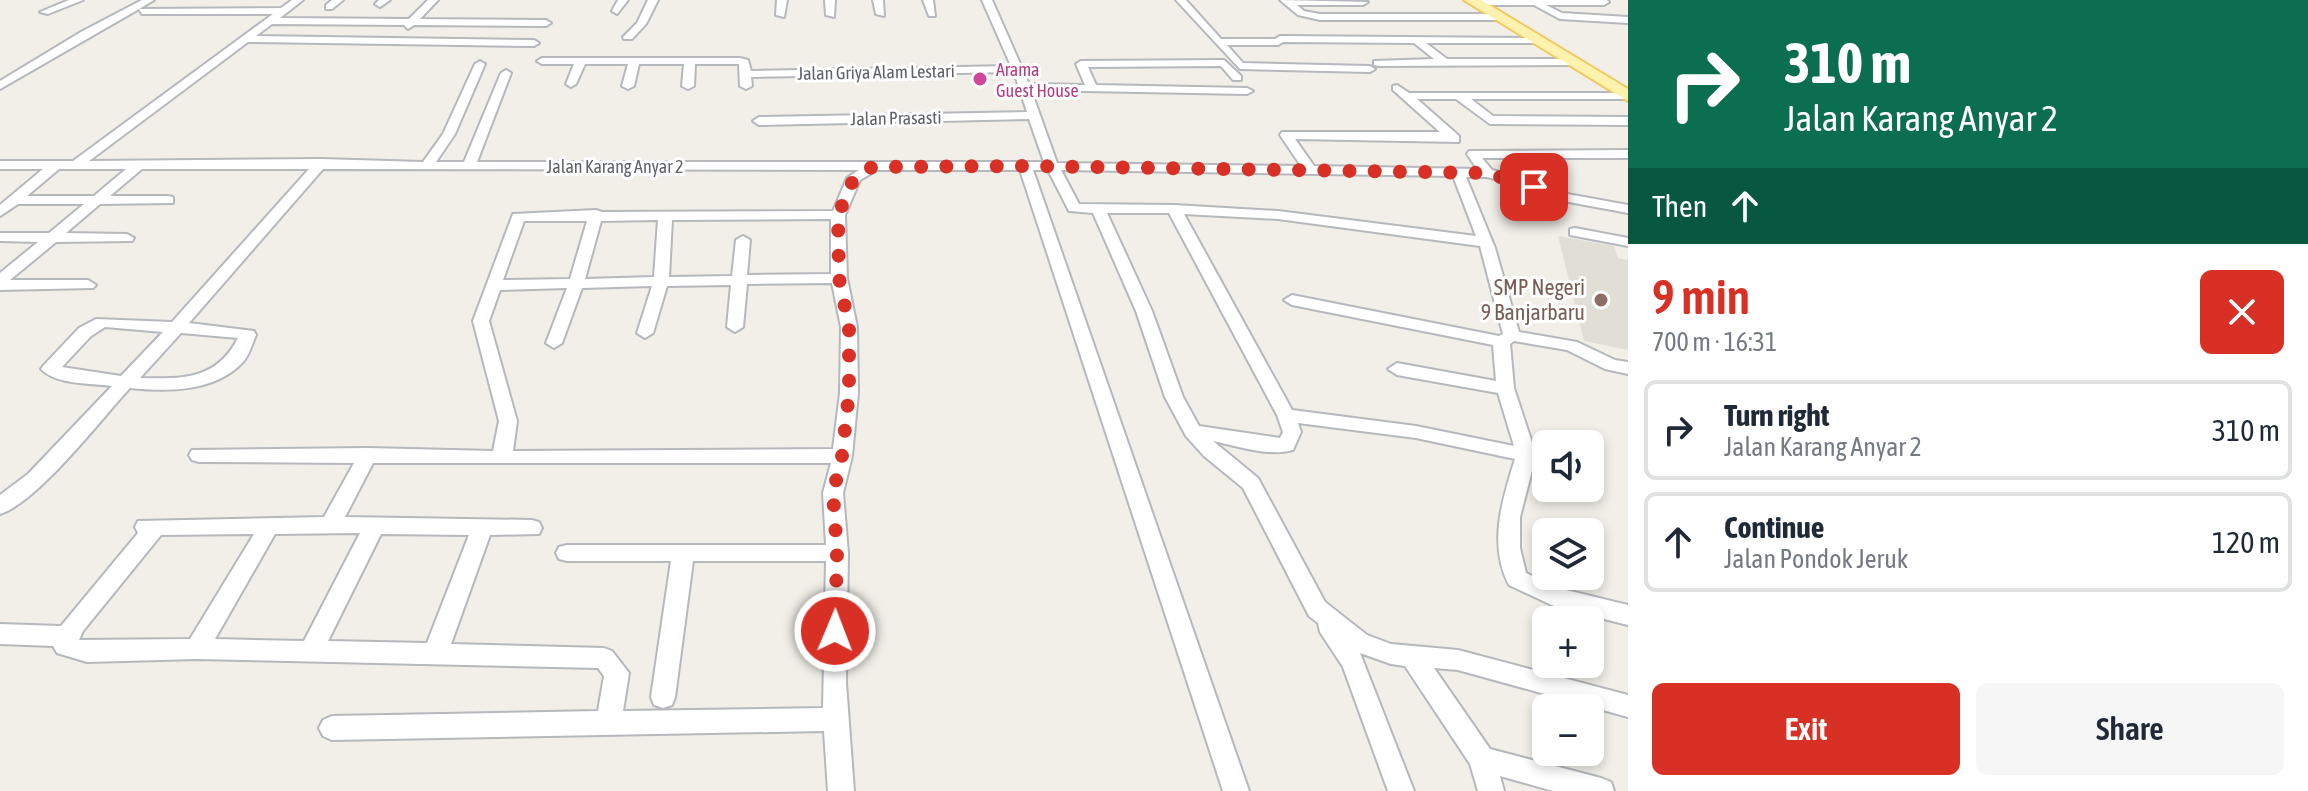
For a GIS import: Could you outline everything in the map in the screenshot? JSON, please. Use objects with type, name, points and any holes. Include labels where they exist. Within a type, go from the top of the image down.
[{"type":"main road","points":[[1473,1],[1627,94]]},
{"type":"street","points":[[45,12],[78,0]]},
{"type":"street","points":[[132,0],[146,4],[283,11]]},
{"type":"street","points":[[247,11],[264,0]]},
{"type":"street","points":[[77,164],[298,0]]},
{"type":"street","points":[[392,42],[433,0]]},
{"type":"street","points":[[617,11],[623,0]]},
{"type":"street","points":[[628,37],[641,24],[653,0]]},
{"type":"street","points":[[781,15],[782,0]]},
{"type":"street","points":[[830,0],[831,15]]},
{"type":"street","points":[[878,0],[881,14]]},
{"type":"street","points":[[928,0],[932,14]]},
{"type":"street","points":[[987,0],[1018,69],[1052,166],[1074,208],[1174,209],[1278,215],[1485,242]]},
{"type":"street","points":[[1181,0],[1245,68],[1574,62]]},
{"type":"street","points":[[1286,1],[1363,2],[1361,0]]},
{"type":"street","points":[[1286,1],[1309,15],[1500,17]]},
{"type":"street","points":[[1473,1],[1602,1],[1628,17]]},
{"type":"street","points":[[1535,2],[1560,16],[1628,17]]},
{"type":"street","points":[[0,86],[84,34],[146,4]]},
{"type":"street","points":[[1385,16],[1444,62]]},
{"type":"street","points":[[272,21],[546,23]]},
{"type":"street","points":[[247,39],[534,43]]},
{"type":"street","points":[[1219,42],[1278,42],[1280,39],[1540,41]]},
{"type":"street","points":[[542,61],[690,61],[688,86]]},
{"type":"street","points":[[571,84],[581,61]]},
{"type":"street","points":[[628,86],[634,61]]},
{"type":"street","name":"Jalan Griya Alam Lestari","points":[[690,61],[743,62],[746,80],[1018,69]]},
{"type":"street","points":[[1024,87],[1092,89],[1247,91],[1224,63],[1081,64],[1092,89]]},
{"type":"street","points":[[428,164],[449,134],[480,64]]},
{"type":"street","points":[[468,167],[506,73]]},
{"type":"street","points":[[1487,173],[1473,154],[1402,92],[1459,96],[1627,94]]},
{"type":"street","points":[[1459,96],[1490,120],[1628,121]]},
{"type":"street","name":"Jalan Prasasti","points":[[759,121],[1032,115]]},
{"type":"street","points":[[1309,169],[1286,135],[1452,136]]},
{"type":"street","points":[[1473,154],[1628,154]]},
{"type":"street","points":[[0,506],[35,479],[175,329],[321,163]]},
{"type":"street","points":[[0,212],[57,164]]},
{"type":"street","points":[[0,283],[140,164]]},
{"type":"street","name":"Jalan Karang Anyar 2","points":[[0,165],[1052,166],[1487,173],[1520,181],[1547,194],[1628,209]]},
{"type":"street","points":[[1025,166],[1236,791]]},
{"type":"street","points":[[841,791],[834,683],[837,553],[833,493],[842,456],[849,393],[849,327],[839,278],[838,215],[854,178],[872,167]]},
{"type":"street","points":[[1458,173],[1485,242],[1506,339],[1505,388],[1526,455],[1509,513],[1507,535],[1517,579],[1558,596],[1628,615]]},
{"type":"street","points":[[16,200],[168,200]]},
{"type":"street","points":[[1098,209],[1139,300],[1174,397],[1193,431],[1211,451],[1251,483],[1317,609],[1353,662],[1401,791]]},
{"type":"street","points":[[1174,209],[1286,415],[1292,432],[1286,445],[1267,445],[1193,431]]},
{"type":"street","points":[[502,456],[508,421],[481,321],[518,217],[596,214],[665,218],[838,215]]},
{"type":"street","points":[[554,343],[576,284],[596,214]]},
{"type":"street","points":[[645,333],[661,282],[665,218]]},
{"type":"street","points":[[1575,232],[1628,242]]},
{"type":"street","points":[[0,237],[127,238]]},
{"type":"street","points":[[735,327],[743,240]]},
{"type":"street","points":[[494,285],[839,278]]},
{"type":"street","points":[[0,283],[88,285]]},
{"type":"street","points":[[1292,300],[1506,339],[1571,346],[1611,365],[1628,368]]},
{"type":"street","points":[[102,322],[175,329],[248,335],[240,352],[207,380],[183,385],[64,374],[50,369],[85,332],[102,322]]},
{"type":"street","points":[[1397,369],[1505,388]]},
{"type":"street","points":[[1286,415],[1416,432],[1526,455]]},
{"type":"street","points":[[199,455],[606,459],[842,456]]},
{"type":"street","points":[[330,525],[368,455]]},
{"type":"street","points":[[532,528],[330,525],[149,527],[66,636],[65,646],[87,652],[197,649],[604,658],[617,673],[609,723]]},
{"type":"street","points":[[197,649],[268,526]]},
{"type":"street","points":[[311,651],[374,526]]},
{"type":"street","points":[[435,654],[483,527]]},
{"type":"street","points":[[567,553],[837,553]]},
{"type":"street","points":[[663,697],[683,553]]},
{"type":"street","points":[[1317,609],[1359,642],[1391,654],[1458,660],[1628,706]]},
{"type":"street","points":[[0,634],[66,636]]},
{"type":"street","points":[[1413,658],[1482,759],[1491,791]]},
{"type":"street","points":[[332,728],[838,719]]},
{"type":"street","points":[[1482,759],[1601,791]]},
{"type":"shaded area","name":"SMP Negeri 9 Banjarbaru","points":[[1558,236],[1614,246],[1618,258],[1628,260],[1628,350],[1584,341]]},
{"type":"place","name":"Arama Guest House","points":[[980,79]]},
{"type":"place","name":"SMP Negeri 9 Banjarbaru","points":[[1601,300]]},
{"type":"route","points":[[835,631],[837,553],[833,493],[842,456],[849,393],[849,327],[839,278],[838,215],[854,178],[872,167],[1252,168],[1487,173],[1534,187]]}]
